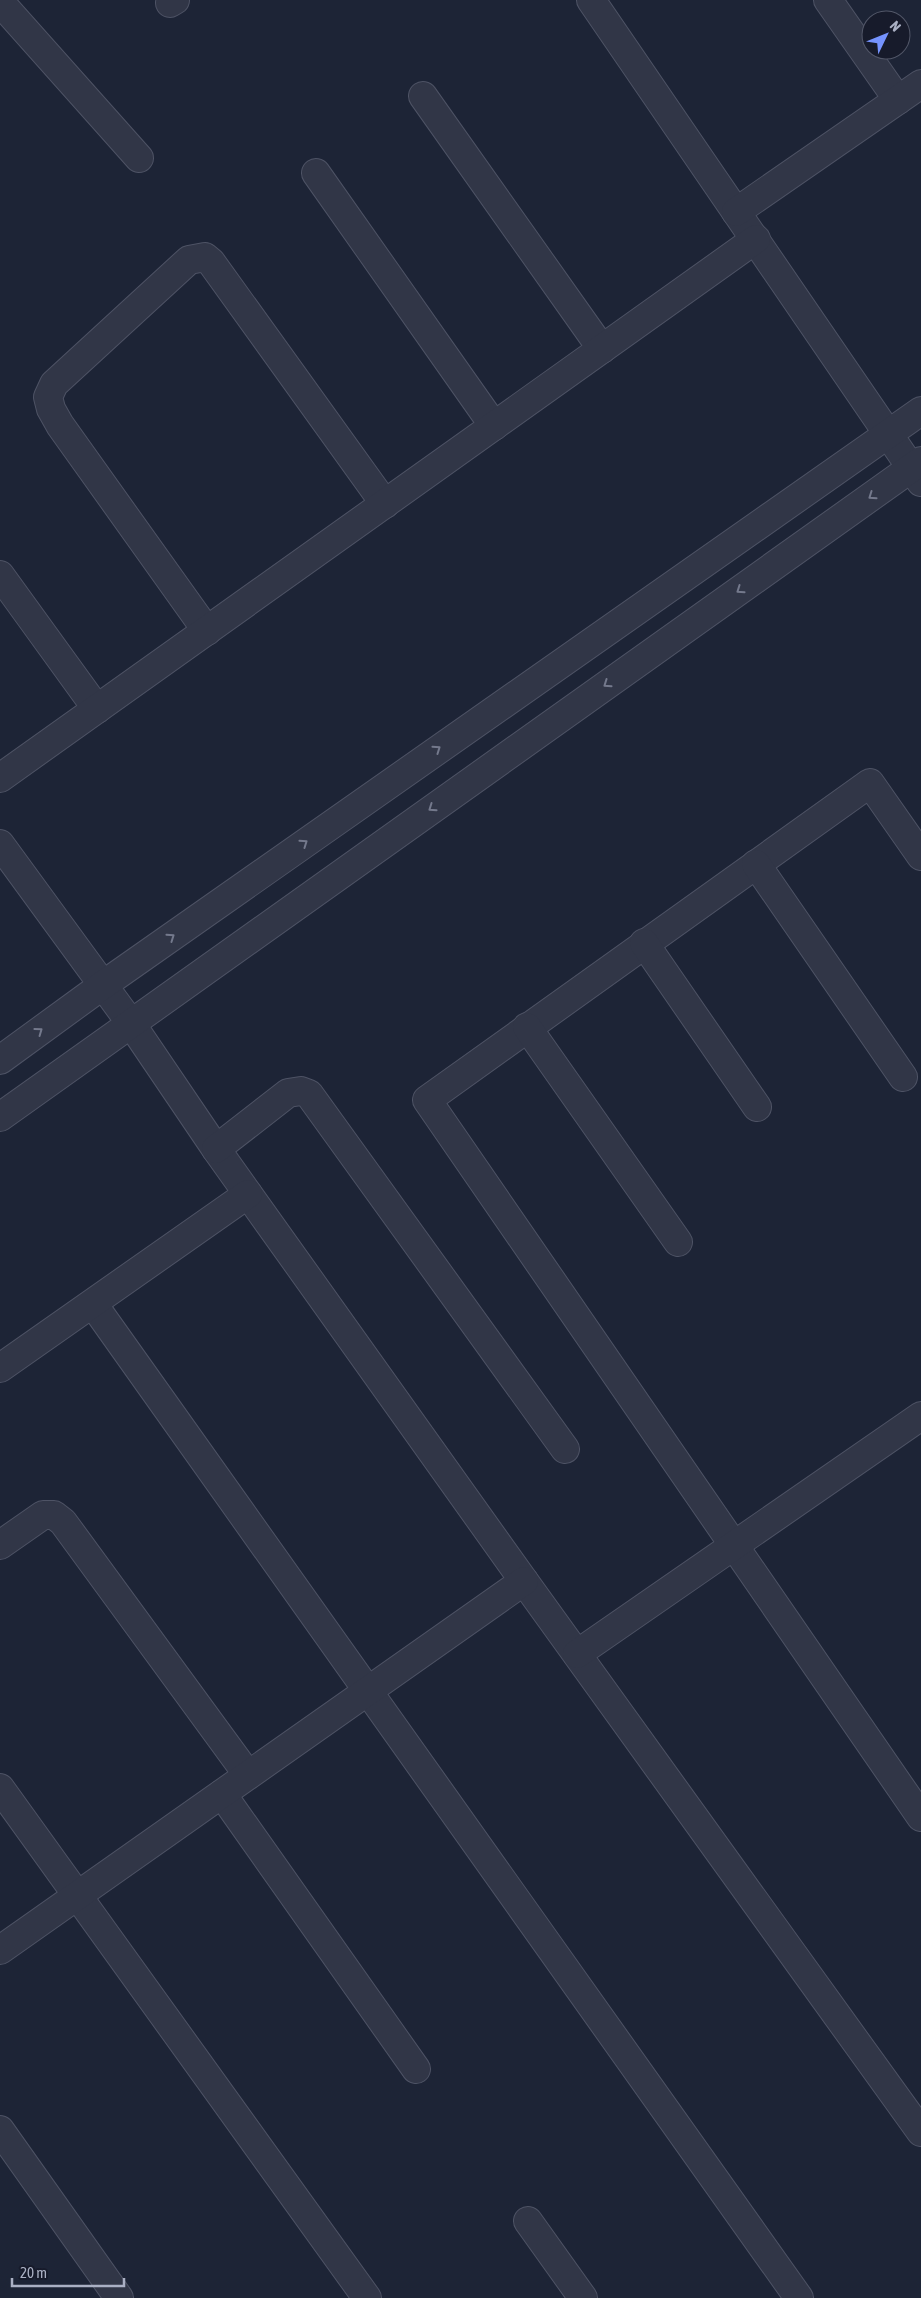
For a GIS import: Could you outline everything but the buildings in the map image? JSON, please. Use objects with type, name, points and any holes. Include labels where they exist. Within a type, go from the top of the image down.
[{"type":"street","points":[[0,1116],[130,1022],[918,470],[889,434],[591,0]]},
{"type":"street","points":[[828,0],[898,100]]},
{"type":"street","points":[[0,2],[139,158]]},
{"type":"street","points":[[736,212],[921,84]]},
{"type":"street","points":[[423,96],[602,349]]},
{"type":"street","points":[[316,173],[494,426]]},
{"type":"street","points":[[0,778],[756,240]]},
{"type":"street","points":[[207,631],[60,425],[51,409],[48,397],[54,384],[189,260],[205,257],[211,262],[385,504]]},
{"type":"street","points":[[0,1060],[103,984],[921,411]]},
{"type":"street","points":[[0,575],[97,709]]},
{"type":"street","points":[[921,856],[870,782],[427,1100],[921,1818]]},
{"type":"street","points":[[0,844],[103,984],[216,1149],[576,1654],[921,2132]]},
{"type":"street","points":[[756,864],[903,1077]]},
{"type":"street","points":[[644,943],[757,1107]]},
{"type":"street","points":[[527,1027],[678,1242]]},
{"type":"street","points":[[216,1149],[288,1093],[301,1091],[309,1094],[565,1449]]},
{"type":"street","points":[[0,1368],[248,1194]]},
{"type":"street","points":[[93,1304],[800,2298]]},
{"type":"street","points":[[576,1654],[921,1416]]},
{"type":"street","points":[[0,1545],[43,1515],[54,1515],[63,1522],[248,1776]]},
{"type":"street","points":[[0,1950],[524,1581]]},
{"type":"street","points":[[0,1788],[367,2298]]},
{"type":"street","points":[[222,1794],[416,2069]]},
{"type":"street","points":[[0,2130],[119,2298]]},
{"type":"street","points":[[528,2221],[583,2298]]}]
